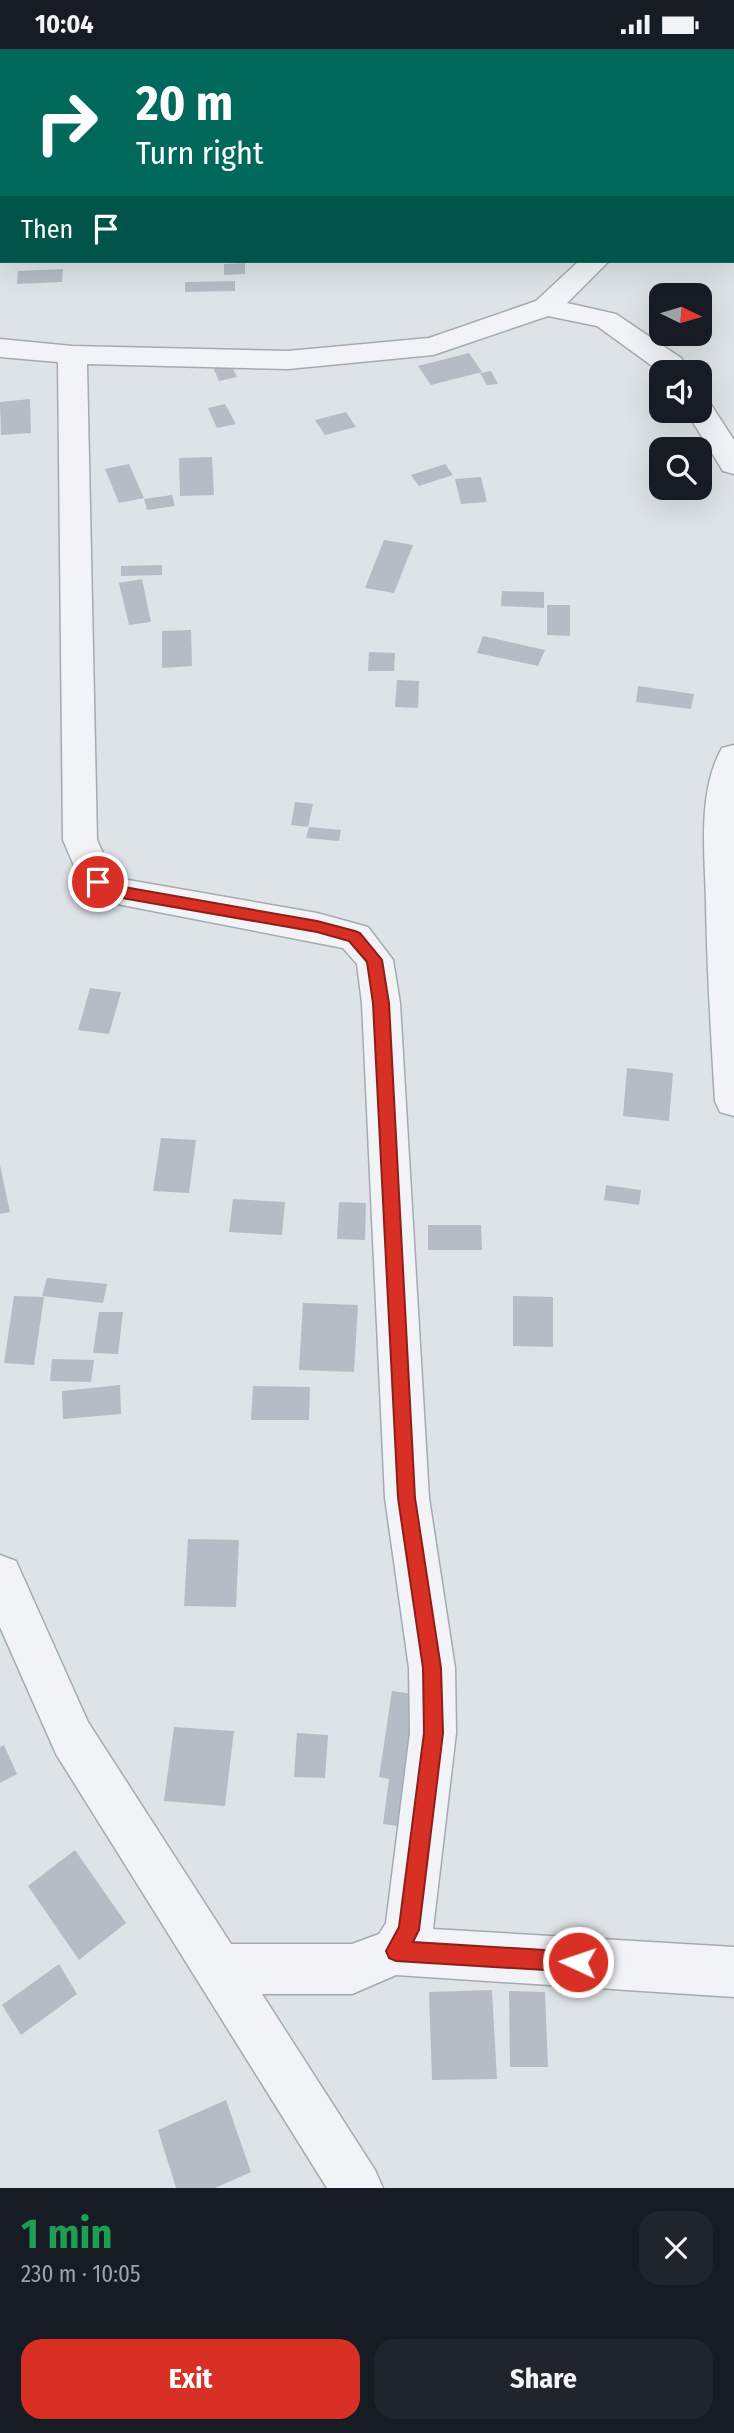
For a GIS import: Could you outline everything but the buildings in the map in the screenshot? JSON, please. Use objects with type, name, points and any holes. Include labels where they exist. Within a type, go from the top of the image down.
[{"type":"street","points":[[0,348],[72,355],[288,360],[433,346],[545,307],[593,263]]},
{"type":"street","points":[[545,307],[606,320],[665,360]]},
{"type":"street","points":[[72,355],[80,840],[98,882],[122,892],[317,927],[355,937],[375,960],[381,1003],[407,1498],[432,1668],[433,1733],[409,1930],[396,1951]]},
{"type":"street","points":[[708,423],[734,464]]},
{"type":"street","points":[[734,757],[721,814],[725,958],[734,1101]]},
{"type":"street","points":[[0,1576],[72,1738],[357,2188]]},
{"type":"street","points":[[218,1969],[352,1969],[396,1951],[734,1972]]},
{"type":"route","points":[[98,882],[122,892],[317,927],[355,937],[375,960],[381,1003],[407,1498],[432,1668],[433,1733],[409,1930],[396,1951],[578,1962]]}]
